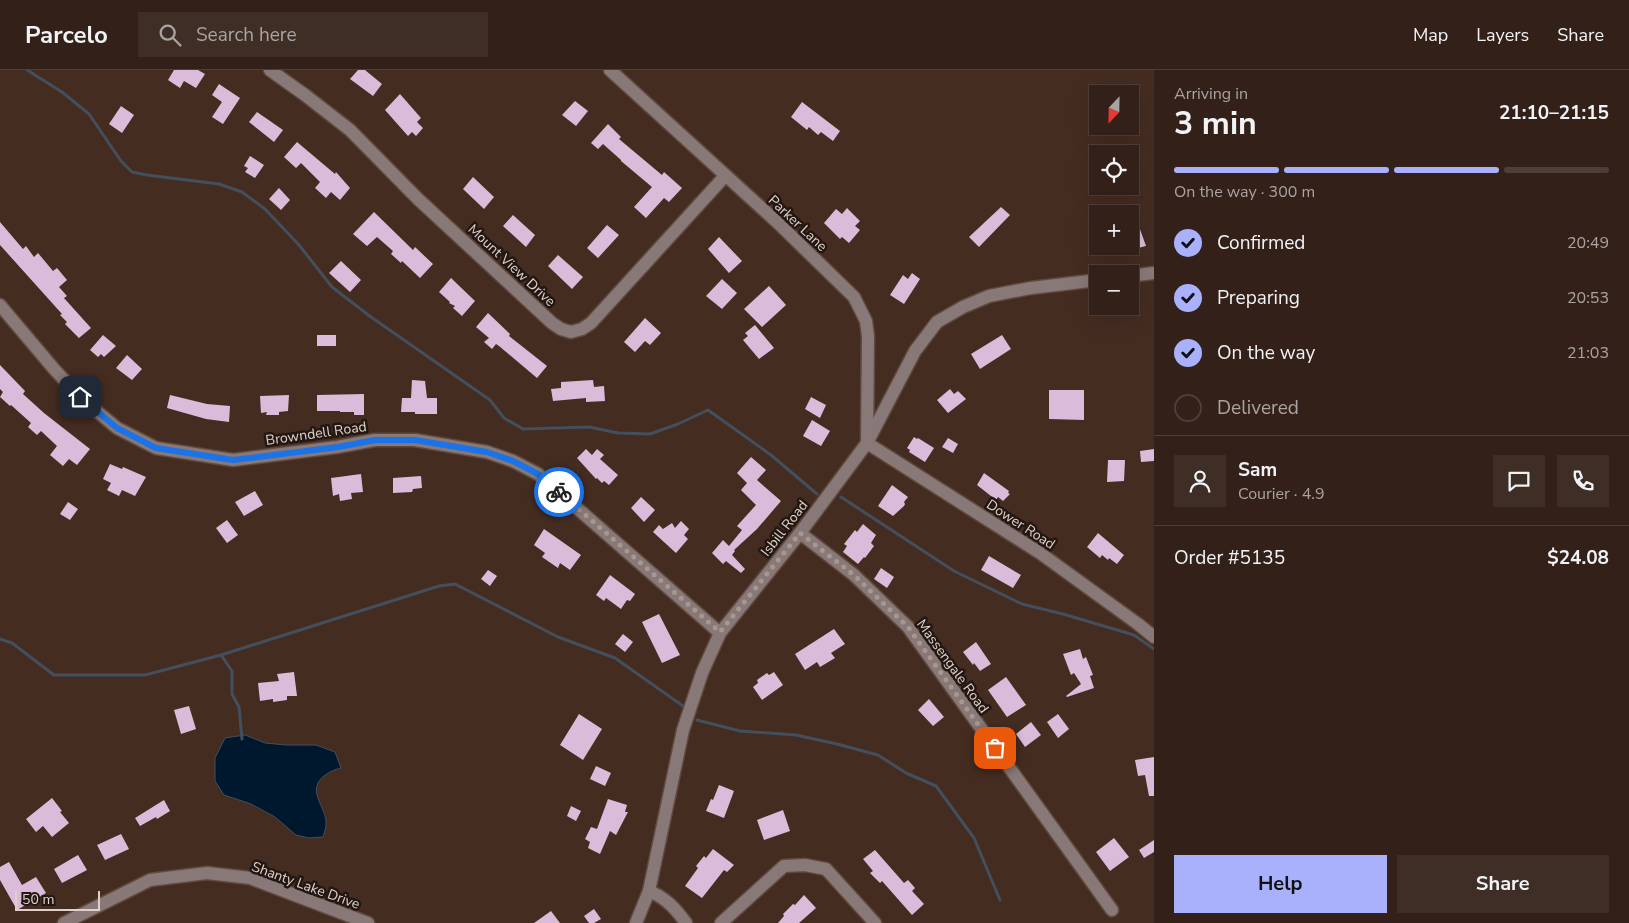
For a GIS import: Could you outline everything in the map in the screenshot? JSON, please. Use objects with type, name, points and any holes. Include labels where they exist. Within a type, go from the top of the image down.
[{"type":"street","name":"Mount View Drive","points":[[270,70],[305,94],[350,130],[418,199],[548,319],[561,329],[571,332],[582,330],[591,323],[725,176]]},
{"type":"street","name":"Parker Lane","points":[[610,70],[778,223],[854,296],[866,321],[868,336],[867,443]]},
{"type":"street","points":[[1139,275],[1154,273]]},
{"type":"street","name":"Isbill Road","points":[[636,923],[649,891],[683,730],[702,673],[720,632],[800,533],[867,443],[915,351],[937,322],[963,307],[991,295],[1089,281]]},
{"type":"street","name":"Browndell Road","points":[[0,305],[81,398],[117,428],[156,448],[233,460],[338,447],[375,440],[415,440],[487,452],[513,461],[538,474],[720,632]]},
{"type":"street","name":"Dower Road","points":[[867,443],[1040,553],[1154,637]]},
{"type":"street","name":"Massengale Road","points":[[800,533],[854,575],[908,627],[1112,910]]},
{"type":"street","points":[[721,923],[784,866],[805,865],[826,869],[876,923]]},
{"type":"street","name":"Shanty Lake Drive","points":[[64,923],[150,880],[207,873],[250,878],[368,923]]},
{"type":"street","points":[[649,891],[662,897],[675,907],[686,923]]},
{"type":"water","points":[[245,735],[265,743],[316,745],[335,752],[341,768],[326,774],[319,782],[316,792],[325,815],[326,828],[323,837],[309,838],[296,835],[275,817],[251,804],[224,795],[215,781],[215,758],[225,738]]},
{"type":"building","points":[[174,70],[198,70],[205,74],[196,88],[184,81],[180,88],[168,80]]},
{"type":"building","points":[[358,70],[365,70],[382,84],[373,96],[350,79]]},
{"type":"building","points":[[219,84],[240,98],[223,124],[212,117],[222,102],[212,95]]},
{"type":"building","points":[[400,94],[421,118],[417,122],[423,128],[416,136],[412,132],[408,136],[385,110]]},
{"type":"building","points":[[575,101],[588,111],[576,126],[562,115]]},
{"type":"building","points":[[802,102],[840,131],[833,141],[821,132],[818,135],[809,127],[807,130],[791,117]]},
{"type":"building","points":[[121,106],[134,115],[122,133],[109,124]]},
{"type":"building","points":[[257,112],[283,130],[274,142],[249,122]]},
{"type":"building","points":[[608,124],[621,137],[619,139],[662,175],[664,172],[682,188],[669,202],[664,198],[646,218],[634,207],[652,187],[603,144],[598,149],[591,143]]},
{"type":"building","points":[[297,142],[335,174],[336,172],[350,188],[340,200],[331,192],[326,198],[315,188],[320,182],[301,163],[296,168],[284,157]]},
{"type":"building","points":[[250,156],[264,165],[255,178],[245,172],[248,168],[244,166]]},
{"type":"building","points":[[473,177],[494,197],[484,209],[463,189]]},
{"type":"building","points":[[279,188],[290,200],[281,210],[269,199]]},
{"type":"building","points":[[1001,207],[1010,215],[979,247],[969,237]]},
{"type":"building","points":[[847,208],[860,221],[855,226],[860,230],[849,243],[842,237],[840,239],[824,223],[836,209],[842,214]]},
{"type":"building","points":[[374,212],[413,250],[415,247],[433,264],[420,278],[402,261],[401,263],[391,254],[393,251],[377,237],[367,246],[353,234]]},
{"type":"building","points":[[513,215],[535,235],[526,247],[503,226]]},
{"type":"building","points":[[0,222],[23,249],[26,246],[34,257],[38,253],[53,271],[57,268],[67,280],[59,287],[67,296],[64,298],[91,328],[79,338],[65,324],[67,322],[60,315],[62,314],[0,245]]},
{"type":"building","points":[[607,225],[619,235],[598,258],[587,248]]},
{"type":"building","points":[[1139,226],[1146,246],[1139,248]]},
{"type":"building","points":[[719,237],[742,261],[729,273],[708,249]]},
{"type":"building","points":[[558,255],[583,277],[572,289],[548,266]]},
{"type":"building","points":[[341,261],[361,280],[350,292],[329,273]]},
{"type":"building","points":[[912,273],[920,279],[904,304],[890,295],[903,275],[908,279]]},
{"type":"building","points":[[451,278],[475,301],[462,316],[453,308],[455,306],[449,303],[439,292]]},
{"type":"building","points":[[722,279],[737,293],[722,309],[706,296]]},
{"type":"building","points":[[769,286],[786,305],[762,327],[744,309]]},
{"type":"building","points":[[488,313],[510,334],[509,336],[547,366],[537,378],[499,346],[496,344],[492,349],[484,342],[489,338],[476,327]]},
{"type":"building","points":[[645,318],[661,333],[650,345],[645,341],[635,352],[624,342]]},
{"type":"building","points":[[755,325],[774,348],[759,359],[743,340],[748,336],[745,333]]},
{"type":"building","points":[[103,335],[116,346],[104,357],[101,354],[98,357],[90,350]]},
{"type":"building","points":[[317,335],[336,335],[336,346],[317,346]]},
{"type":"building","points":[[1002,335],[1011,349],[980,369],[971,354]]},
{"type":"building","points":[[127,355],[142,369],[132,380],[116,368]]},
{"type":"building","points":[[0,365],[25,391],[23,394],[90,449],[77,465],[69,459],[63,466],[50,455],[57,446],[41,431],[37,435],[28,427],[31,423],[0,397],[3,392],[0,389]]},
{"type":"building","points":[[412,380],[425,381],[427,398],[437,398],[437,414],[401,412],[402,398],[411,398]]},
{"type":"building","points":[[593,380],[594,387],[604,386],[605,401],[586,402],[586,398],[553,401],[551,389],[561,388],[561,382]]},
{"type":"building","points":[[950,389],[954,394],[958,391],[966,399],[948,413],[937,400]]},
{"type":"building","points":[[1049,390],[1084,390],[1084,420],[1049,419]]},
{"type":"building","points":[[364,394],[364,415],[354,415],[354,412],[317,411],[317,395]]},
{"type":"building","points":[[170,395],[207,404],[230,406],[229,422],[206,419],[167,408]]},
{"type":"building","points":[[289,395],[288,411],[279,412],[279,415],[266,415],[267,412],[261,413],[260,396]]},
{"type":"building","points":[[811,397],[826,405],[820,418],[805,409]]},
{"type":"building","points":[[812,420],[830,431],[821,446],[803,436]]},
{"type":"building","points":[[914,437],[934,448],[925,462],[909,452],[910,450],[907,448]]},
{"type":"building","points":[[948,438],[958,444],[953,453],[942,447]]},
{"type":"building","points":[[586,449],[592,455],[597,449],[604,455],[600,459],[618,475],[609,485],[604,481],[602,483],[596,479],[577,458]]},
{"type":"building","points":[[1154,449],[1154,461],[1141,462],[1140,451]]},
{"type":"building","points":[[751,457],[766,470],[757,480],[781,501],[757,529],[734,550],[732,555],[745,569],[741,573],[726,561],[723,564],[712,553],[723,540],[729,546],[742,530],[737,526],[756,505],[741,490],[747,483],[737,473]]},
{"type":"building","points":[[1108,460],[1125,460],[1124,481],[1107,482]]},
{"type":"building","points":[[110,464],[122,469],[123,467],[146,477],[135,496],[122,490],[119,496],[107,490],[111,483],[103,479]]},
{"type":"building","points":[[984,473],[1009,491],[1008,493],[1010,494],[1003,501],[998,497],[996,500],[977,485]]},
{"type":"building","points":[[361,474],[363,492],[351,493],[352,499],[340,501],[339,494],[333,496],[331,478]]},
{"type":"building","points":[[421,476],[422,488],[413,489],[412,492],[393,493],[393,478]]},
{"type":"building","points":[[892,485],[908,497],[904,502],[904,506],[893,516],[878,506]]},
{"type":"building","points":[[255,491],[263,505],[244,516],[235,502]]},
{"type":"building","points":[[641,497],[655,510],[644,522],[631,508]]},
{"type":"building","points":[[68,502],[78,509],[70,520],[60,514]]},
{"type":"building","points":[[227,520],[238,535],[227,543],[216,528]]},
{"type":"building","points":[[681,521],[689,529],[684,535],[688,539],[676,553],[653,532],[659,525],[663,529],[672,523],[675,528]]},
{"type":"building","points":[[863,524],[876,535],[871,543],[874,546],[858,564],[843,552],[847,546],[844,544],[855,530],[857,532]]},
{"type":"building","points":[[544,529],[581,555],[570,570],[560,563],[558,568],[542,557],[545,553],[534,545]]},
{"type":"building","points":[[1098,533],[1124,555],[1117,564],[1102,555],[1100,558],[1087,547]]},
{"type":"building","points":[[989,556],[1021,575],[1013,588],[981,570]]},
{"type":"building","points":[[881,568],[894,577],[887,588],[874,579]]},
{"type":"building","points":[[488,570],[497,576],[490,586],[481,579]]},
{"type":"building","points":[[610,575],[635,594],[630,601],[627,600],[621,609],[606,598],[604,601],[596,595]]},
{"type":"building","points":[[659,614],[680,655],[662,663],[642,622]]},
{"type":"building","points":[[834,629],[845,644],[831,653],[835,658],[820,667],[817,662],[805,670],[795,654]]},
{"type":"building","points":[[623,634],[633,642],[625,652],[615,644]]},
{"type":"building","points":[[976,642],[991,664],[980,671],[963,652]]},
{"type":"building","points":[[1080,649],[1083,659],[1086,657],[1093,675],[1090,676],[1094,688],[1067,697],[1081,684],[1074,673],[1071,675],[1063,654]]},
{"type":"building","points":[[294,672],[297,696],[287,696],[287,700],[273,702],[273,699],[260,701],[258,683],[279,681],[277,674]]},
{"type":"building","points":[[774,672],[783,685],[762,700],[753,687],[758,683],[757,680],[767,673],[769,675]]},
{"type":"building","points":[[1006,677],[1026,705],[1007,717],[988,690]]},
{"type":"building","points":[[929,699],[944,717],[933,726],[918,710]]},
{"type":"building","points":[[189,706],[196,729],[181,734],[174,710]]},
{"type":"building","points":[[579,714],[602,729],[583,760],[560,745]]},
{"type":"building","points":[[1058,714],[1069,729],[1058,738],[1047,722]]},
{"type":"building","points":[[1031,722],[1041,735],[1025,747],[1016,734]]},
{"type":"building","points":[[1154,757],[1154,796],[1149,796],[1145,775],[1138,776],[1135,760]]},
{"type":"building","points":[[596,766],[611,773],[605,786],[590,779]]},
{"type":"building","points":[[719,785],[734,791],[724,818],[706,811]]},
{"type":"building","points":[[52,798],[69,823],[52,837],[43,826],[36,832],[26,819]]},
{"type":"building","points":[[608,799],[627,805],[625,812],[628,812],[616,835],[610,831],[600,854],[588,848],[590,842],[585,839],[591,827],[597,829]]},
{"type":"building","points":[[164,800],[170,811],[140,826],[135,818]]},
{"type":"building","points":[[571,806],[581,811],[576,821],[567,816]]},
{"type":"building","points":[[783,810],[790,831],[764,840],[757,820]]},
{"type":"building","points":[[121,834],[129,849],[105,860],[97,845]]},
{"type":"building","points":[[1114,838],[1129,857],[1110,871],[1096,852]]},
{"type":"building","points":[[1154,840],[1154,852],[1144,858],[1139,850]]},
{"type":"building","points":[[713,849],[734,865],[727,872],[724,870],[702,898],[685,886],[698,868],[696,866]]},
{"type":"building","points":[[875,850],[904,883],[908,880],[915,888],[912,891],[924,904],[912,915],[882,881],[880,883],[870,873],[873,871],[863,859]]},
{"type":"building","points":[[78,855],[87,870],[62,883],[54,869]]},
{"type":"building","points":[[9,862],[22,885],[36,877],[46,893],[17,910],[0,880],[0,867]]},
{"type":"building","points":[[804,895],[816,908],[799,923],[778,923],[784,916],[783,914]]},
{"type":"building","points":[[594,909],[601,919],[594,923],[589,923],[584,916]]},
{"type":"building","points":[[551,911],[560,923],[534,923]]},
{"type":"waterway","points":[[27,70],[62,92],[89,114],[121,161],[132,172],[219,184],[242,192],[265,209],[299,245],[332,287],[371,317],[490,400],[504,418],[523,429],[589,427],[618,433],[650,434],[708,410],[771,455],[817,494]]},
{"type":"waterway","points":[[841,497],[954,571],[1022,604],[1134,635],[1154,649]]},
{"type":"waterway","points":[[0,639],[12,643],[54,675],[145,675],[221,655],[439,586],[455,584],[558,637],[615,658],[683,706]]},
{"type":"waterway","points":[[221,655],[232,671],[232,694],[239,707],[242,739]]},
{"type":"waterway","points":[[697,720],[740,731],[796,735],[878,755],[906,773],[936,786],[974,838],[1000,900]]},
{"type":"way so far","points":[[559,492],[720,632],[800,533],[854,575],[908,627],[995,748]]},
{"type":"route","points":[[80,397],[117,428],[156,448],[233,460],[338,447],[375,440],[415,440],[487,452],[513,461],[538,474],[559,492]]}]
